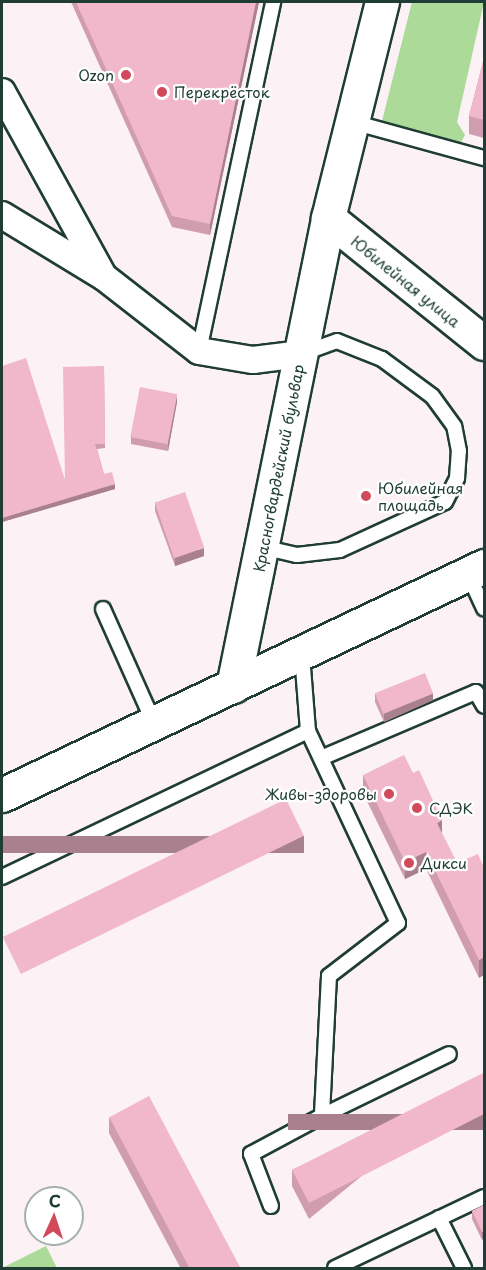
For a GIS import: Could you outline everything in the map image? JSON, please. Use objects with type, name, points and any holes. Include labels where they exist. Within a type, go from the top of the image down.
[{"type":"street","name":"Красногвардейский бульвар","points":[[233,686],[328,218],[382,2]]},
{"type":"street","points":[[2,92],[104,277]]},
{"type":"street","points":[[2,215],[104,277],[199,351],[253,360],[300,354]]},
{"type":"street","name":"Юбилейная улица","points":[[328,218],[484,343]]},
{"type":"street","points":[[2,795],[302,655],[476,570]]},
{"type":"lane","points":[[199,351],[273,2]]},
{"type":"lane","points":[[352,122],[484,158]]},
{"type":"lane","points":[[262,547],[297,555],[340,550],[446,502],[457,478],[459,452],[454,426],[432,396],[382,359],[338,341],[300,354]]},
{"type":"lane","points":[[476,570],[484,609]]},
{"type":"lane","points":[[104,609],[154,723]]},
{"type":"lane","points":[[302,655],[308,731],[398,923],[329,976],[322,1116]]},
{"type":"lane","points":[[321,758],[476,692],[484,706]]},
{"type":"lane","points":[[2,877],[308,731]]},
{"type":"lane","points":[[271,1206],[251,1154],[322,1116],[449,1054]]},
{"type":"lane","points":[[335,1269],[484,1197]]},
{"type":"lane","points":[[439,1218],[464,1269]]},
{"type":"green space","points":[[412,2],[484,2],[457,122],[465,135],[459,146],[382,121]]},
{"type":"green space","points":[[46,1246],[57,1268],[2,1268]]},
{"type":"building","points":[[76,2],[256,2],[210,224],[172,216]]},
{"type":"building","points":[[484,58],[484,120],[469,116]]},
{"type":"building","points":[[26,358],[65,480],[63,367],[104,366],[105,444],[95,444],[104,474],[112,472],[115,484],[2,518],[2,366]]},
{"type":"building","points":[[140,387],[177,394],[168,444],[130,437]]},
{"type":"building","points":[[185,492],[204,548],[174,558],[155,502]]},
{"type":"building","points":[[425,673],[433,693],[383,714],[375,693]]},
{"type":"building","points":[[404,755],[413,773],[419,770],[442,820],[437,823],[457,863],[478,854],[484,868],[484,957],[479,960],[426,852],[405,862],[363,775]]},
{"type":"building","points":[[286,799],[304,836],[21,974],[3,937]]},
{"type":"building","points":[[483,1073],[484,1114],[309,1203],[292,1170]]},
{"type":"building","points":[[149,1096],[240,1268],[189,1268],[109,1117]]},
{"type":"building","points":[[484,1205],[484,1231],[482,1232],[472,1211]]},
{"type":"place","name":"Ozon","points":[[126,75]]},
{"type":"place","name":"Перекрёсток","points":[[162,92]]},
{"type":"place","name":"Юбилейная площадь","points":[[366,496]]},
{"type":"place","name":"Живы-здоровы","points":[[389,794]]},
{"type":"place","name":"СДЭК","points":[[417,808]]},
{"type":"place","name":"Дикси","points":[[409,863]]}]
